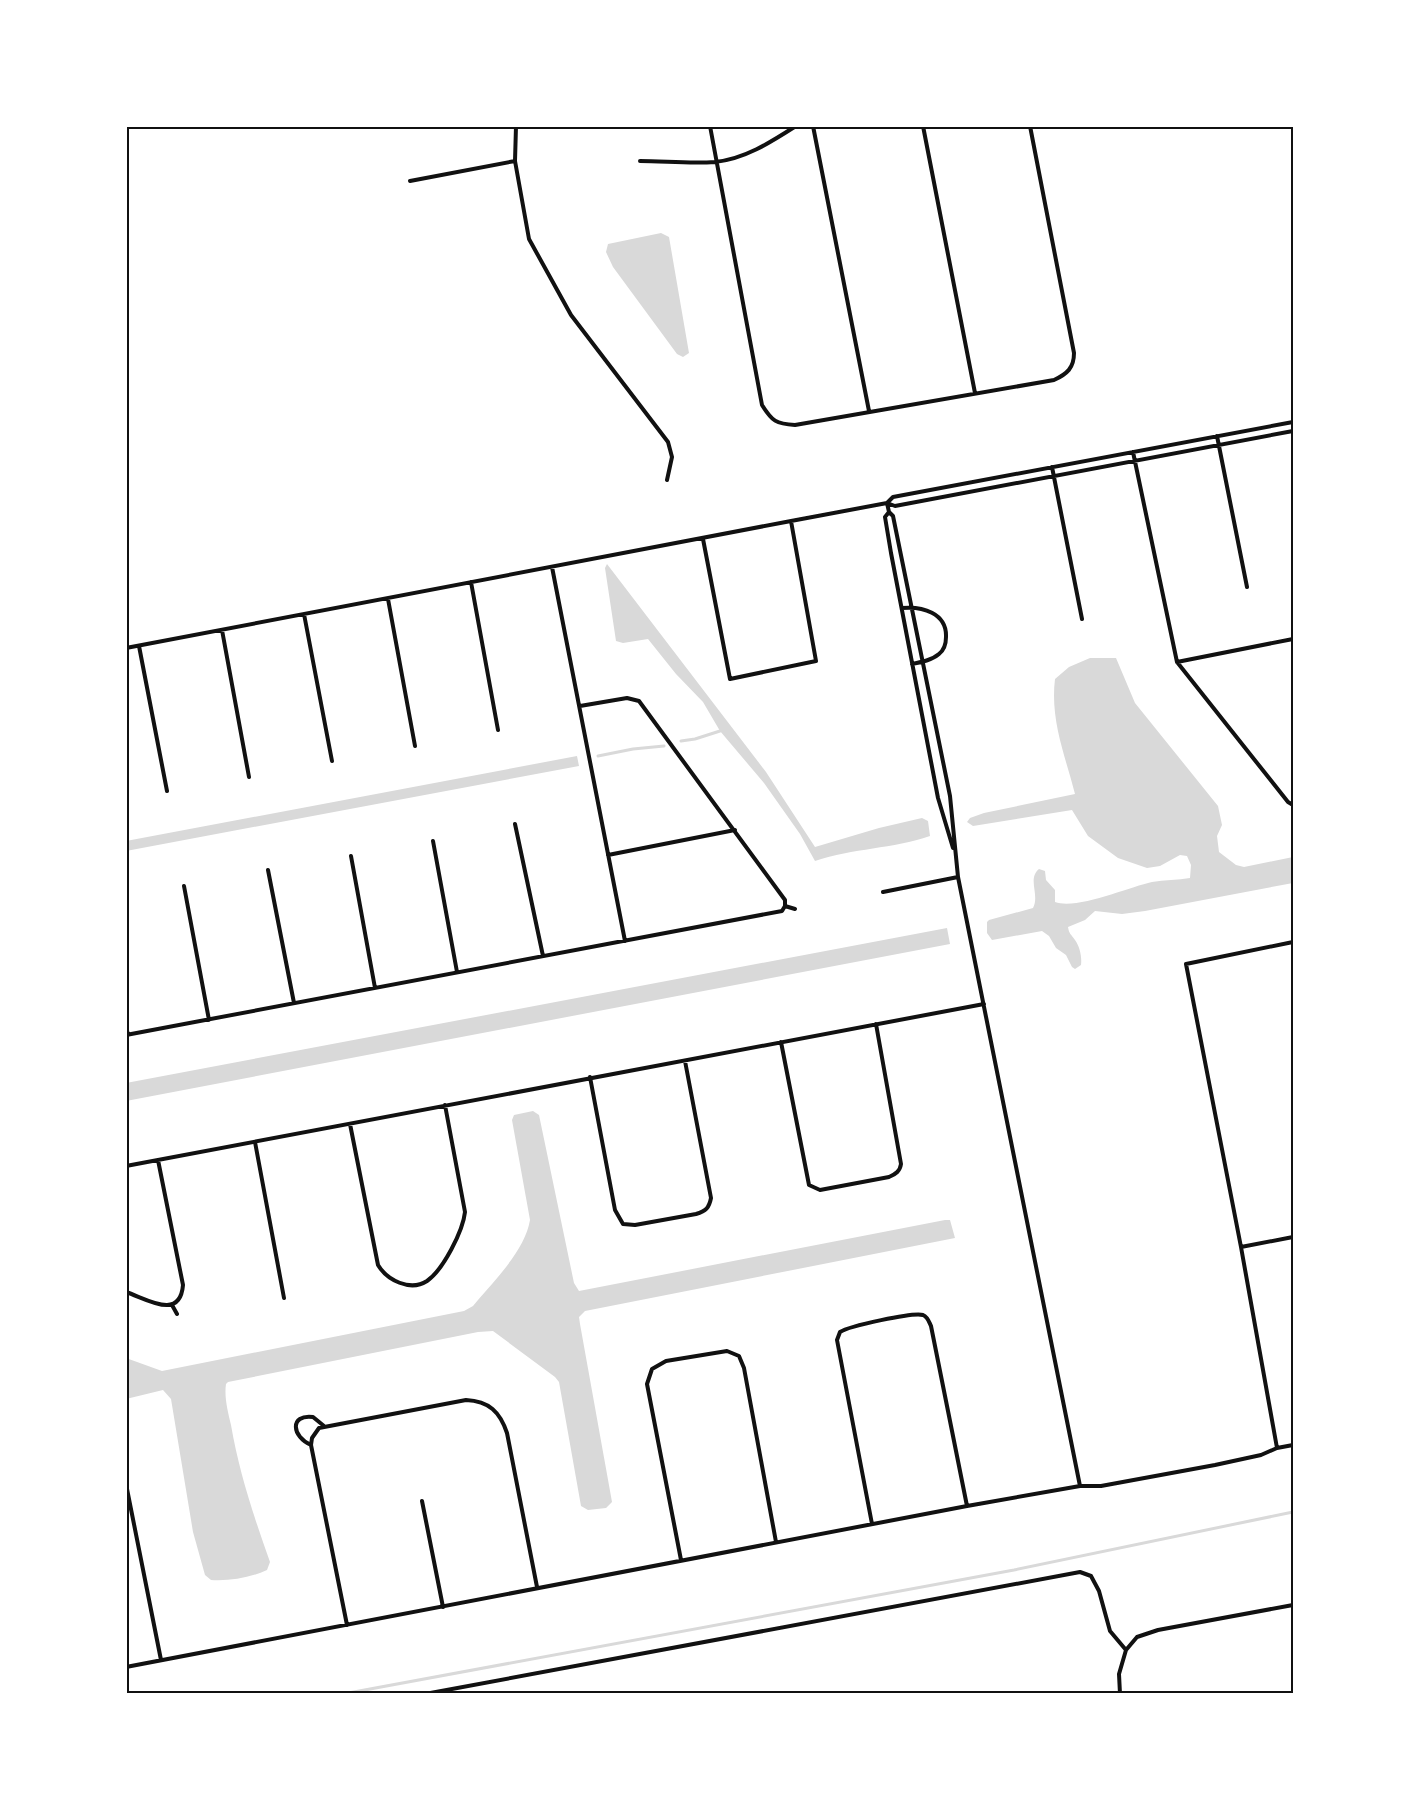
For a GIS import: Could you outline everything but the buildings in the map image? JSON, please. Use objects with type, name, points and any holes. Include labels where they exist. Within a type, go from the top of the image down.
[{"type":"street","points":[[516,126],[515,162],[529,238],[571,315],[668,442],[672,457],[668,480]]},
{"type":"street","points":[[710,126],[753,367],[762,405],[769,417],[780,424],[795,426],[869,411],[1054,380],[1069,371],[1074,363],[1074,353],[1030,126]]},
{"type":"street","points":[[640,160],[716,162],[735,158],[759,148],[796,126]]},
{"type":"street","points":[[813,126],[869,411]]},
{"type":"street","points":[[923,126],[975,394]]},
{"type":"street","points":[[410,181],[515,162]]},
{"type":"street","points":[[887,503],[893,497],[1293,422]]},
{"type":"street","points":[[126,648],[887,503],[895,506],[1293,430]]},
{"type":"street","points":[[1217,436],[1247,588]]},
{"type":"street","points":[[1133,452],[1177,662],[1288,802],[1293,805]]},
{"type":"street","points":[[1052,467],[1082,619]]},
{"type":"street","points":[[887,503],[889,512],[893,516],[924,661],[950,796],[958,877],[1080,1486]]},
{"type":"street","points":[[889,512],[885,518],[912,664],[938,798],[955,856]]},
{"type":"street","points":[[703,539],[730,679],[816,661],[791,521]]},
{"type":"street","points":[[552,567],[625,940]]},
{"type":"street","points":[[471,582],[498,730]]},
{"type":"street","points":[[388,599],[415,746]]},
{"type":"street","points":[[902,608],[912,607],[937,614],[945,625],[946,643],[942,652],[933,658],[912,664]]},
{"type":"street","points":[[304,614],[332,760]]},
{"type":"street","points":[[222,630],[249,777]]},
{"type":"street","points":[[1177,662],[1293,639]]},
{"type":"street","points":[[139,646],[167,791]]},
{"type":"street","points":[[126,1026],[127,1035],[782,911],[785,900],[639,701],[627,698],[580,706]]},
{"type":"street","points":[[515,824],[543,956]]},
{"type":"street","points":[[608,855],[735,830]]},
{"type":"street","points":[[433,841],[457,972]]},
{"type":"street","points":[[351,856],[375,988]]},
{"type":"street","points":[[268,870],[294,1003]]},
{"type":"street","points":[[883,892],[958,877]]},
{"type":"street","points":[[184,886],[209,1020]]},
{"type":"street","points":[[785,906],[795,909]]},
{"type":"street","points":[[1277,1448],[1186,964],[1293,942]]},
{"type":"street","points":[[126,1166],[984,1004]]},
{"type":"street","points":[[781,1042],[809,1185],[820,1190],[889,1177],[896,1175],[900,1164],[876,1024]]},
{"type":"street","points":[[590,1077],[615,1210],[619,1219],[628,1226],[666,1220],[705,1212],[710,1205],[711,1198],[685,1061]]},
{"type":"street","points":[[350,1124],[378,1265],[390,1279],[404,1284],[417,1285],[427,1281],[438,1268],[459,1234],[464,1220],[465,1212],[445,1106]]},
{"type":"street","points":[[255,1142],[284,1298]]},
{"type":"street","points":[[126,1292],[163,1305],[172,1305],[179,1301],[182,1295],[183,1285],[158,1160]]},
{"type":"street","points":[[1241,1247],[1293,1237]]},
{"type":"street","points":[[172,1305],[177,1314]]},
{"type":"street","points":[[872,1524],[837,1340],[840,1332],[852,1326],[905,1316],[923,1315],[928,1318],[967,1506]]},
{"type":"street","points":[[681,1560],[647,1384],[652,1369],[657,1364],[666,1361],[727,1351],[739,1356],[744,1368],[776,1542]]},
{"type":"street","points":[[347,1625],[311,1445],[315,1432],[325,1427],[466,1400],[490,1405],[498,1412],[507,1433],[537,1587]]},
{"type":"street","points":[[311,1445],[298,1437],[296,1431],[298,1421],[302,1418],[313,1417],[325,1427]]},
{"type":"street","points":[[126,1667],[967,1506],[1080,1486],[1101,1486],[1215,1465],[1293,1445]]},
{"type":"street","points":[[126,1484],[161,1660]]},
{"type":"street","points":[[422,1501],[443,1607]]},
{"type":"street","points":[[425,1694],[1080,1572],[1091,1575],[1099,1591],[1110,1631],[1126,1650]]},
{"type":"street","points":[[1120,1694],[1119,1674],[1126,1650],[1137,1637],[1158,1630],[1293,1605]]},
{"type":"shaded area","points":[[661,233],[669,237],[689,353],[683,357],[677,354],[613,267],[606,252],[608,244]]},
{"type":"shaded area","points":[[607,564],[766,772],[815,847],[922,818],[928,821],[930,836],[902,844],[844,853],[815,861],[800,834],[764,783],[720,731],[703,702],[676,674],[648,639],[623,643],[616,641],[605,568]]},
{"type":"shaded area","points":[[1090,658],[1116,658],[1135,703],[1218,806],[1222,825],[1217,836],[1219,852],[1236,865],[1244,867],[1293,857],[1293,883],[1145,911],[1122,914],[1095,911],[1085,920],[1068,927],[1081,955],[1081,965],[1075,969],[1066,955],[1056,948],[1049,936],[1042,931],[992,940],[987,933],[987,922],[1033,908],[1035,903],[1034,877],[1039,869],[1045,871],[1046,880],[1055,890],[1055,902],[1065,904],[1089,901],[1152,882],[1190,878],[1191,865],[1187,856],[1180,855],[1160,866],[1147,868],[1118,858],[1088,836],[1072,810],[973,826],[967,822],[970,818],[984,813],[1075,794],[1056,723],[1055,679],[1069,667]]},
{"type":"shaded area","points":[[577,756],[579,766],[126,851],[126,841]]},
{"type":"shaded area","points":[[947,928],[950,944],[126,1101],[126,1083]]},
{"type":"shaded area","points":[[533,1111],[539,1115],[574,1283],[579,1291],[945,1220],[950,1220],[955,1238],[585,1311],[579,1317],[612,1502],[606,1508],[588,1510],[581,1506],[559,1382],[493,1331],[478,1332],[228,1382],[226,1399],[238,1460],[270,1562],[267,1570],[254,1575],[211,1580],[205,1575],[193,1532],[171,1399],[163,1390],[126,1399],[126,1358],[162,1371],[464,1311],[473,1306],[507,1266],[527,1232],[530,1220],[512,1120],[514,1115]]},
{"type":"waterway","points":[[681,741],[720,731]]},
{"type":"waterway","points":[[598,756],[664,746]]},
{"type":"waterway","points":[[343,1694],[1014,1570],[1293,1512]]}]
